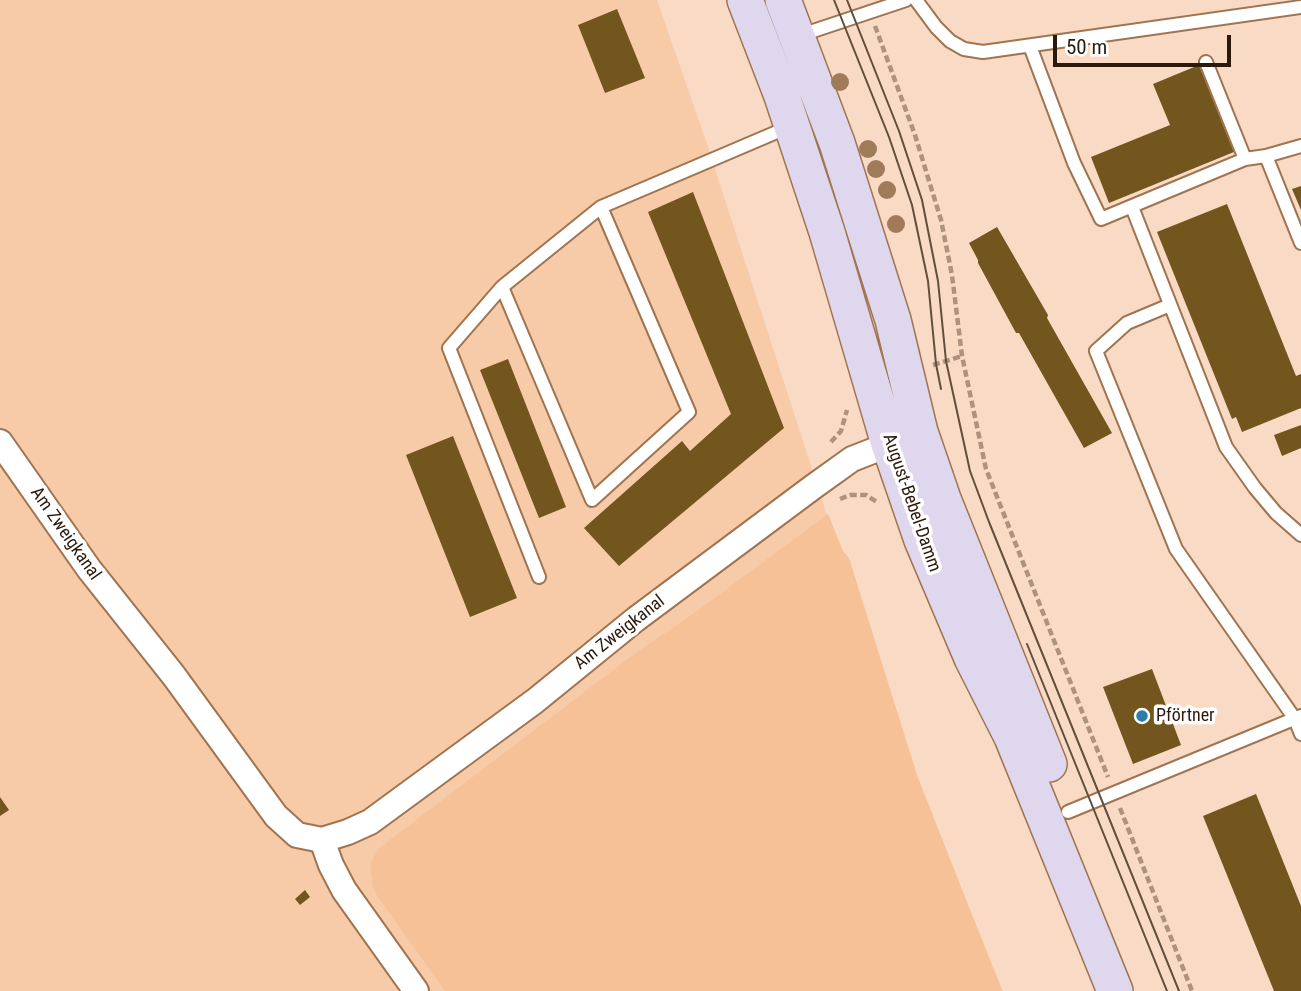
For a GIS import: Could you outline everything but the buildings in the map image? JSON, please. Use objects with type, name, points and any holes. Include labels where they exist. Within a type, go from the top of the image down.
[{"type":"main road","name":"August-Bebel-Damm","points":[[745,0],[781,43],[834,134],[893,320],[905,438],[934,571],[972,658],[1016,746],[1115,991]]},
{"type":"main road","name":"August-Bebel-Damm","points":[[783,0],[781,43],[792,126],[838,263],[905,438],[955,532],[1141,991]]},
{"type":"street","name":"Am Zweigkanal","points":[[0,442],[89,569],[174,676],[276,816],[297,835],[322,840],[370,822],[535,701],[636,619],[852,459],[905,438]]},
{"type":"street","points":[[322,840],[344,890],[416,991]]},
{"type":"lane","points":[[781,43],[905,0]]},
{"type":"lane","points":[[916,0],[942,35],[964,49],[983,52],[1301,7]]},
{"type":"lane","points":[[1030,46],[1074,163],[1101,219],[1245,159],[1301,146]]},
{"type":"lane","points":[[1206,62],[1245,159]]},
{"type":"lane","points":[[539,577],[449,348],[502,287],[601,206],[792,126]]},
{"type":"lane","points":[[1266,156],[1301,243]]},
{"type":"lane","points":[[502,287],[592,500],[689,412],[601,206]]},
{"type":"lane","points":[[1132,207],[1226,447],[1255,488],[1301,535]]},
{"type":"lane","points":[[1170,305],[1127,323],[1096,351],[1176,549],[1298,717],[1301,734]]},
{"type":"lane","points":[[1068,812],[1298,717]]},
{"type":"path","points":[[878,33],[942,220],[962,356],[986,469],[1104,768]]},
{"type":"path","points":[[926,366],[962,356]]},
{"type":"path","points":[[820,450],[841,431],[848,399]]},
{"type":"path","points":[[838,499],[850,495],[866,495],[878,502]]},
{"type":"path","points":[[1121,810],[1192,991]]},
{"type":"shaded area","points":[[0,0],[657,0],[706,141],[896,729],[1003,991],[0,991]]},
{"type":"shaded area","points":[[828,514],[843,551],[849,558],[917,775],[1002,991],[445,991],[374,891],[370,865],[378,849],[637,652]]},
{"type":"tram line","points":[[834,0],[889,137],[912,205],[928,281],[941,389]]},
{"type":"tram line","points":[[847,0],[899,131],[922,200],[938,281],[946,361],[970,471],[1179,991]]},
{"type":"tram line","points":[[1027,644],[1167,991]]},
{"type":"place","name":"Pförtner","points":[[1142,716]]}]
